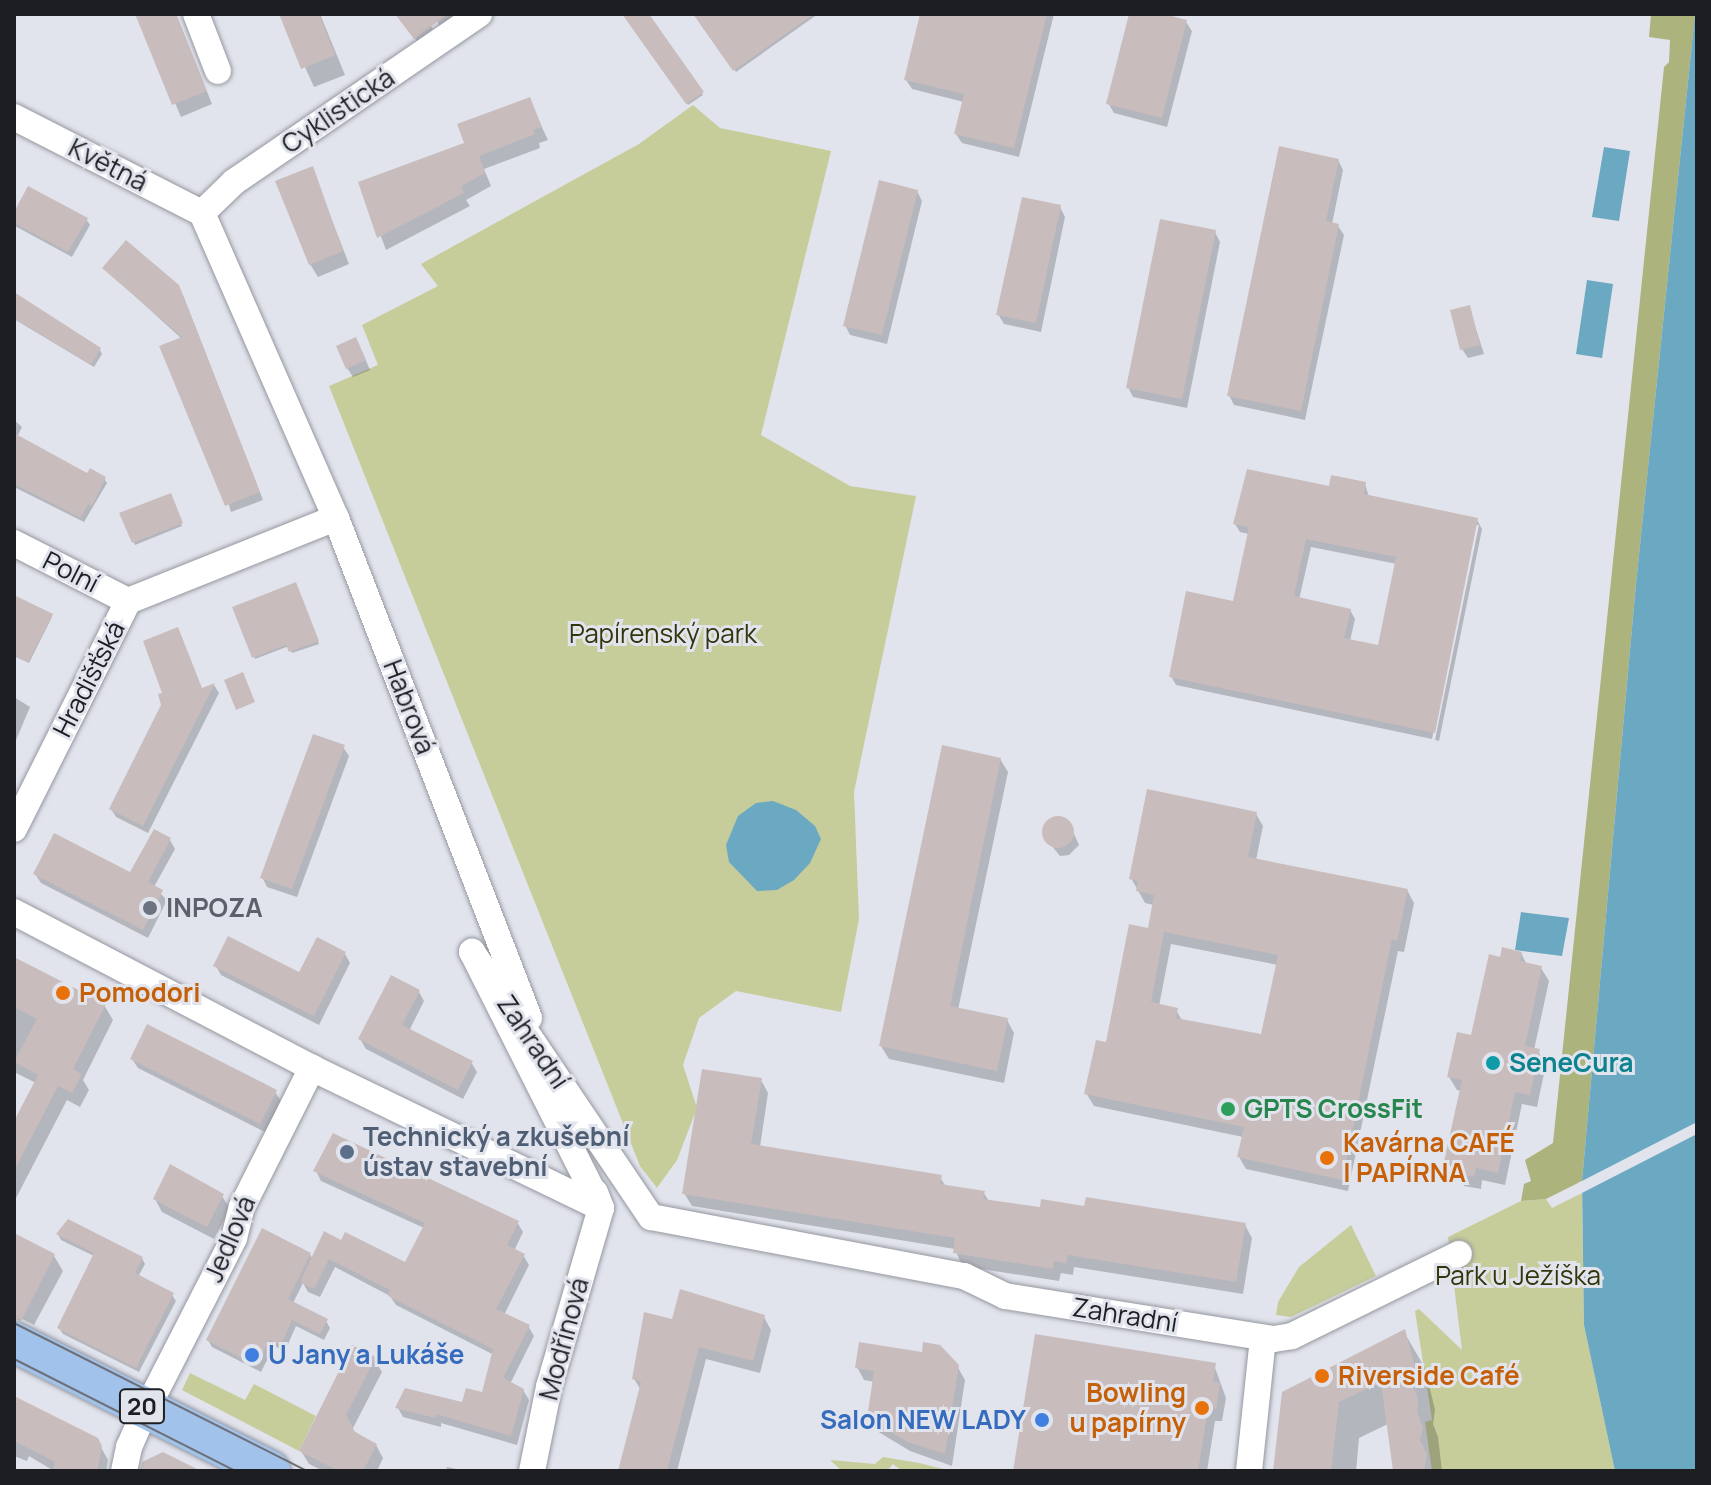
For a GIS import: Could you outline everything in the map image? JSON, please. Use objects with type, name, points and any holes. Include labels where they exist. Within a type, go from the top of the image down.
[{"type":"main road","name":"20","points":[[14,1342],[270,1471]]},
{"type":"street","points":[[196,14],[218,71]]},
{"type":"street","name":"Cyklistická","points":[[202,213],[234,182],[479,14]]},
{"type":"street","name":"Květná","points":[[14,117],[202,213]]},
{"type":"street","name":"Habrová","points":[[202,213],[336,518],[601,1208]]},
{"type":"street","name":"Hradišťská","points":[[14,829],[128,601],[336,518]]},
{"type":"street","name":"Polní","points":[[14,543],[128,601]]},
{"type":"street","points":[[14,912],[312,1068],[601,1208]]},
{"type":"street","name":"Zahradní","points":[[601,1208],[472,952],[651,1217],[964,1276],[1005,1296],[1263,1338],[1292,1336],[1459,1254]]},
{"type":"street","name":"Jedlová","points":[[124,1471],[129,1447],[234,1238],[242,1207],[312,1068]]},
{"type":"street","name":"Modřínová","points":[[532,1471],[549,1387],[601,1208]]},
{"type":"street","points":[[1249,1471],[1263,1338]]},
{"type":"green space","points":[[1651,14],[1695,14],[1636,584],[1582,1181],[1546,1199],[1521,1201],[1524,1184],[1531,1181],[1525,1160],[1553,1143],[1664,67],[1669,62],[1670,40],[1649,37]]},
{"type":"green space","name":"Papírenský park","points":[[693,105],[720,128],[831,151],[761,435],[850,486],[916,496],[854,792],[859,919],[841,1012],[736,991],[699,1018],[683,1065],[697,1108],[677,1160],[657,1188],[640,1166],[329,386],[378,365],[362,325],[438,286],[421,264],[639,144]]},
{"type":"green space","name":"Park u Ježíška","points":[[1582,1193],[1584,1325],[1615,1471],[1432,1471],[1425,1422],[1432,1420],[1415,1311],[1419,1309],[1462,1350],[1448,1237],[1521,1201],[1546,1199],[1552,1208]]},
{"type":"green space","points":[[1351,1225],[1376,1276],[1291,1317],[1276,1315],[1278,1302],[1299,1267]]},
{"type":"green space","points":[[190,1373],[245,1400],[254,1384],[316,1416],[299,1451],[182,1390]]},
{"type":"green space","points":[[883,1457],[951,1471],[902,1471],[893,1464],[887,1471],[842,1471],[830,1460],[875,1464]]},
{"type":"water","points":[[1695,14],[1697,1471],[1615,1471],[1584,1325],[1582,1181],[1636,584]]},
{"type":"water","points":[[1604,147],[1630,151],[1619,221],[1592,217]]},
{"type":"water","points":[[1587,280],[1613,284],[1602,358],[1576,354]]},
{"type":"water","points":[[773,801],[796,810],[815,826],[821,839],[810,863],[794,880],[777,890],[757,891],[729,862],[726,845],[738,816],[756,803]]},
{"type":"water","points":[[1521,912],[1569,918],[1562,956],[1515,950]]},
{"type":"pier","points":[[1697,1122],[1697,1134],[1578,1195],[1578,1183]]},
{"type":"building","points":[[135,14],[176,14],[207,91],[172,105]]},
{"type":"building","points":[[279,14],[319,14],[335,55],[301,69]]},
{"type":"building","points":[[395,14],[448,14],[414,39]]},
{"type":"building","points":[[622,14],[649,14],[704,92],[686,104]]},
{"type":"building","points":[[693,14],[814,14],[733,71]]},
{"type":"building","points":[[920,14],[1047,14],[1014,148],[954,134],[964,94],[904,80]]},
{"type":"building","points":[[1129,14],[1164,14],[1187,20],[1162,118],[1106,104]]},
{"type":"building","points":[[530,97],[542,127],[533,130],[535,134],[479,156],[485,173],[461,186],[464,193],[377,238],[358,182],[464,143],[457,124]]},
{"type":"building","points":[[1279,146],[1339,159],[1326,221],[1339,224],[1301,411],[1227,396]]},
{"type":"building","points":[[313,166],[343,251],[309,265],[275,181]]},
{"type":"building","points":[[879,180],[918,190],[882,335],[843,326]]},
{"type":"building","points":[[28,186],[88,218],[68,252],[14,223],[14,212]]},
{"type":"building","points":[[1022,197],[1061,205],[1036,323],[996,315]]},
{"type":"building","points":[[1160,219],[1216,230],[1182,399],[1126,388]]},
{"type":"building","points":[[126,240],[179,285],[260,492],[225,506],[159,346],[182,337],[102,268]]},
{"type":"building","points":[[14,292],[101,348],[91,365],[14,318]]},
{"type":"building","points":[[1470,305],[1480,345],[1460,350],[1450,310]]},
{"type":"building","points":[[356,337],[366,360],[346,369],[336,346]]},
{"type":"building","points":[[14,433],[87,473],[90,468],[106,477],[92,506],[88,504],[81,518],[14,484]]},
{"type":"building","points":[[1247,469],[1329,486],[1331,475],[1366,482],[1364,494],[1478,518],[1435,733],[1169,677],[1186,591],[1233,601],[1249,527],[1233,524]],"holes":[[[1306,539],[1396,557],[1378,645],[1344,638],[1351,609],[1294,596]]]},
{"type":"building","points":[[171,493],[183,523],[132,543],[119,513]]},
{"type":"building","points":[[296,582],[319,641],[289,652],[286,645],[252,658],[232,607]]},
{"type":"building","points":[[14,595],[53,614],[28,662],[14,655]]},
{"type":"building","points":[[178,627],[202,688],[215,683],[143,826],[109,809],[161,705],[158,694],[162,693],[143,641]]},
{"type":"building","points":[[243,672],[255,702],[236,710],[224,680]]},
{"type":"building","points":[[313,734],[345,745],[292,889],[260,878]]},
{"type":"building","points":[[942,745],[1001,758],[950,1006],[1008,1018],[997,1071],[879,1046]]},
{"type":"building","points":[[1147,789],[1257,812],[1248,857],[1408,889],[1397,941],[1392,939],[1342,1180],[1237,1157],[1244,1127],[1084,1094],[1096,1040],[1106,1042],[1129,924],[1148,928],[1154,895],[1136,891],[1138,881],[1129,879]],"holes":[[[1164,932],[1278,955],[1261,1034],[1176,1018],[1178,1008],[1151,1002]]]},
{"type":"building","points":[[1058,816],[1069,821],[1074,832],[1069,843],[1058,848],[1047,843],[1042,832],[1047,821]]},
{"type":"building","points":[[154,829],[171,838],[148,882],[163,890],[143,930],[33,874],[54,833],[130,872]]},
{"type":"building","points":[[228,936],[299,972],[317,937],[346,952],[314,1016],[213,966]]},
{"type":"building","name":"SeneCura","points":[[1502,947],[1522,952],[1520,961],[1542,966],[1525,1046],[1540,1049],[1530,1095],[1515,1092],[1498,1173],[1476,1168],[1474,1177],[1454,1173],[1455,1163],[1444,1161],[1462,1080],[1447,1077],[1457,1032],[1471,1035],[1489,954],[1500,957]]},
{"type":"building","points":[[14,957],[106,1004],[73,1069],[82,1074],[72,1093],[58,1086],[14,1171],[14,1121],[38,1075],[14,1062],[37,1019],[14,1007]]},
{"type":"building","points":[[391,975],[420,990],[402,1025],[473,1061],[458,1090],[358,1039]]},
{"type":"building","points":[[147,1024],[277,1090],[260,1124],[130,1059]]},
{"type":"building","points":[[702,1069],[762,1078],[751,1144],[942,1175],[940,1184],[985,1191],[983,1199],[1040,1207],[1041,1199],[1084,1206],[1086,1197],[1246,1223],[1236,1282],[1068,1255],[1066,1263],[1054,1261],[1053,1269],[953,1253],[955,1238],[682,1194]]},
{"type":"building","points":[[333,1133],[519,1221],[507,1245],[525,1254],[496,1309],[530,1325],[503,1378],[524,1389],[511,1436],[436,1414],[435,1418],[395,1408],[405,1388],[462,1402],[466,1388],[482,1392],[493,1349],[388,1296],[390,1290],[329,1259],[314,1289],[300,1282],[324,1231],[341,1240],[345,1232],[405,1262],[425,1223],[313,1171]]},
{"type":"building","points":[[170,1164],[224,1194],[207,1227],[153,1199]]},
{"type":"building","points":[[68,1219],[143,1257],[135,1273],[174,1293],[136,1368],[57,1328],[94,1253],[56,1234]]},
{"type":"building","points":[[262,1228],[311,1253],[288,1299],[328,1319],[320,1334],[292,1320],[281,1345],[269,1340],[257,1366],[206,1340]]},
{"type":"building","points":[[14,1233],[55,1254],[21,1321],[14,1319]]},
{"type":"building","points":[[680,1289],[765,1315],[753,1361],[699,1347],[667,1471],[618,1471],[641,1382],[632,1379],[644,1312],[672,1319]]},
{"type":"building","points":[[1405,1329],[1416,1372],[1413,1386],[1423,1427],[1420,1440],[1427,1454],[1424,1471],[1393,1471],[1381,1382],[1339,1402],[1331,1471],[1273,1471],[1282,1392]]},
{"type":"building","points":[[1035,1334],[1216,1363],[1213,1382],[1220,1383],[1216,1409],[1208,1409],[1198,1471],[1013,1471]]},
{"type":"building","points":[[859,1342],[922,1352],[923,1342],[940,1345],[959,1365],[945,1454],[908,1442],[867,1418],[874,1371],[855,1368]]},
{"type":"building","points":[[352,1345],[376,1357],[346,1415],[355,1432],[377,1444],[363,1471],[339,1471],[299,1451]]},
{"type":"building","points":[[14,1396],[98,1438],[102,1446],[97,1471],[53,1471],[55,1462],[14,1441]]},
{"type":"building","points":[[163,1452],[201,1471],[140,1471],[142,1462]]},
{"type":"tram line","points":[[14,1323],[307,1471]]},
{"type":"tram line","points":[[14,1359],[236,1471]]},
{"type":"place","name":"INPOZA","points":[[150,908]]},
{"type":"place","name":"Pomodori","points":[[63,993]]},
{"type":"place","name":"SeneCura","points":[[1493,1063]]},
{"type":"place","name":"GPTS CrossFit","points":[[1228,1109]]},
{"type":"place","name":"Technický a zkušební ústav stavební","points":[[347,1152]]},
{"type":"place","name":"Kavárna CAFÉ | PAPÍRNA","points":[[1327,1158]]},
{"type":"place","name":"U Jany a Lukáše","points":[[252,1355]]},
{"type":"place","name":"Riverside Café","points":[[1322,1376]]},
{"type":"place","name":"Bowling u papírny","points":[[1202,1408]]},
{"type":"place","name":"Salon NEW LADY","points":[[1042,1420]]}]
